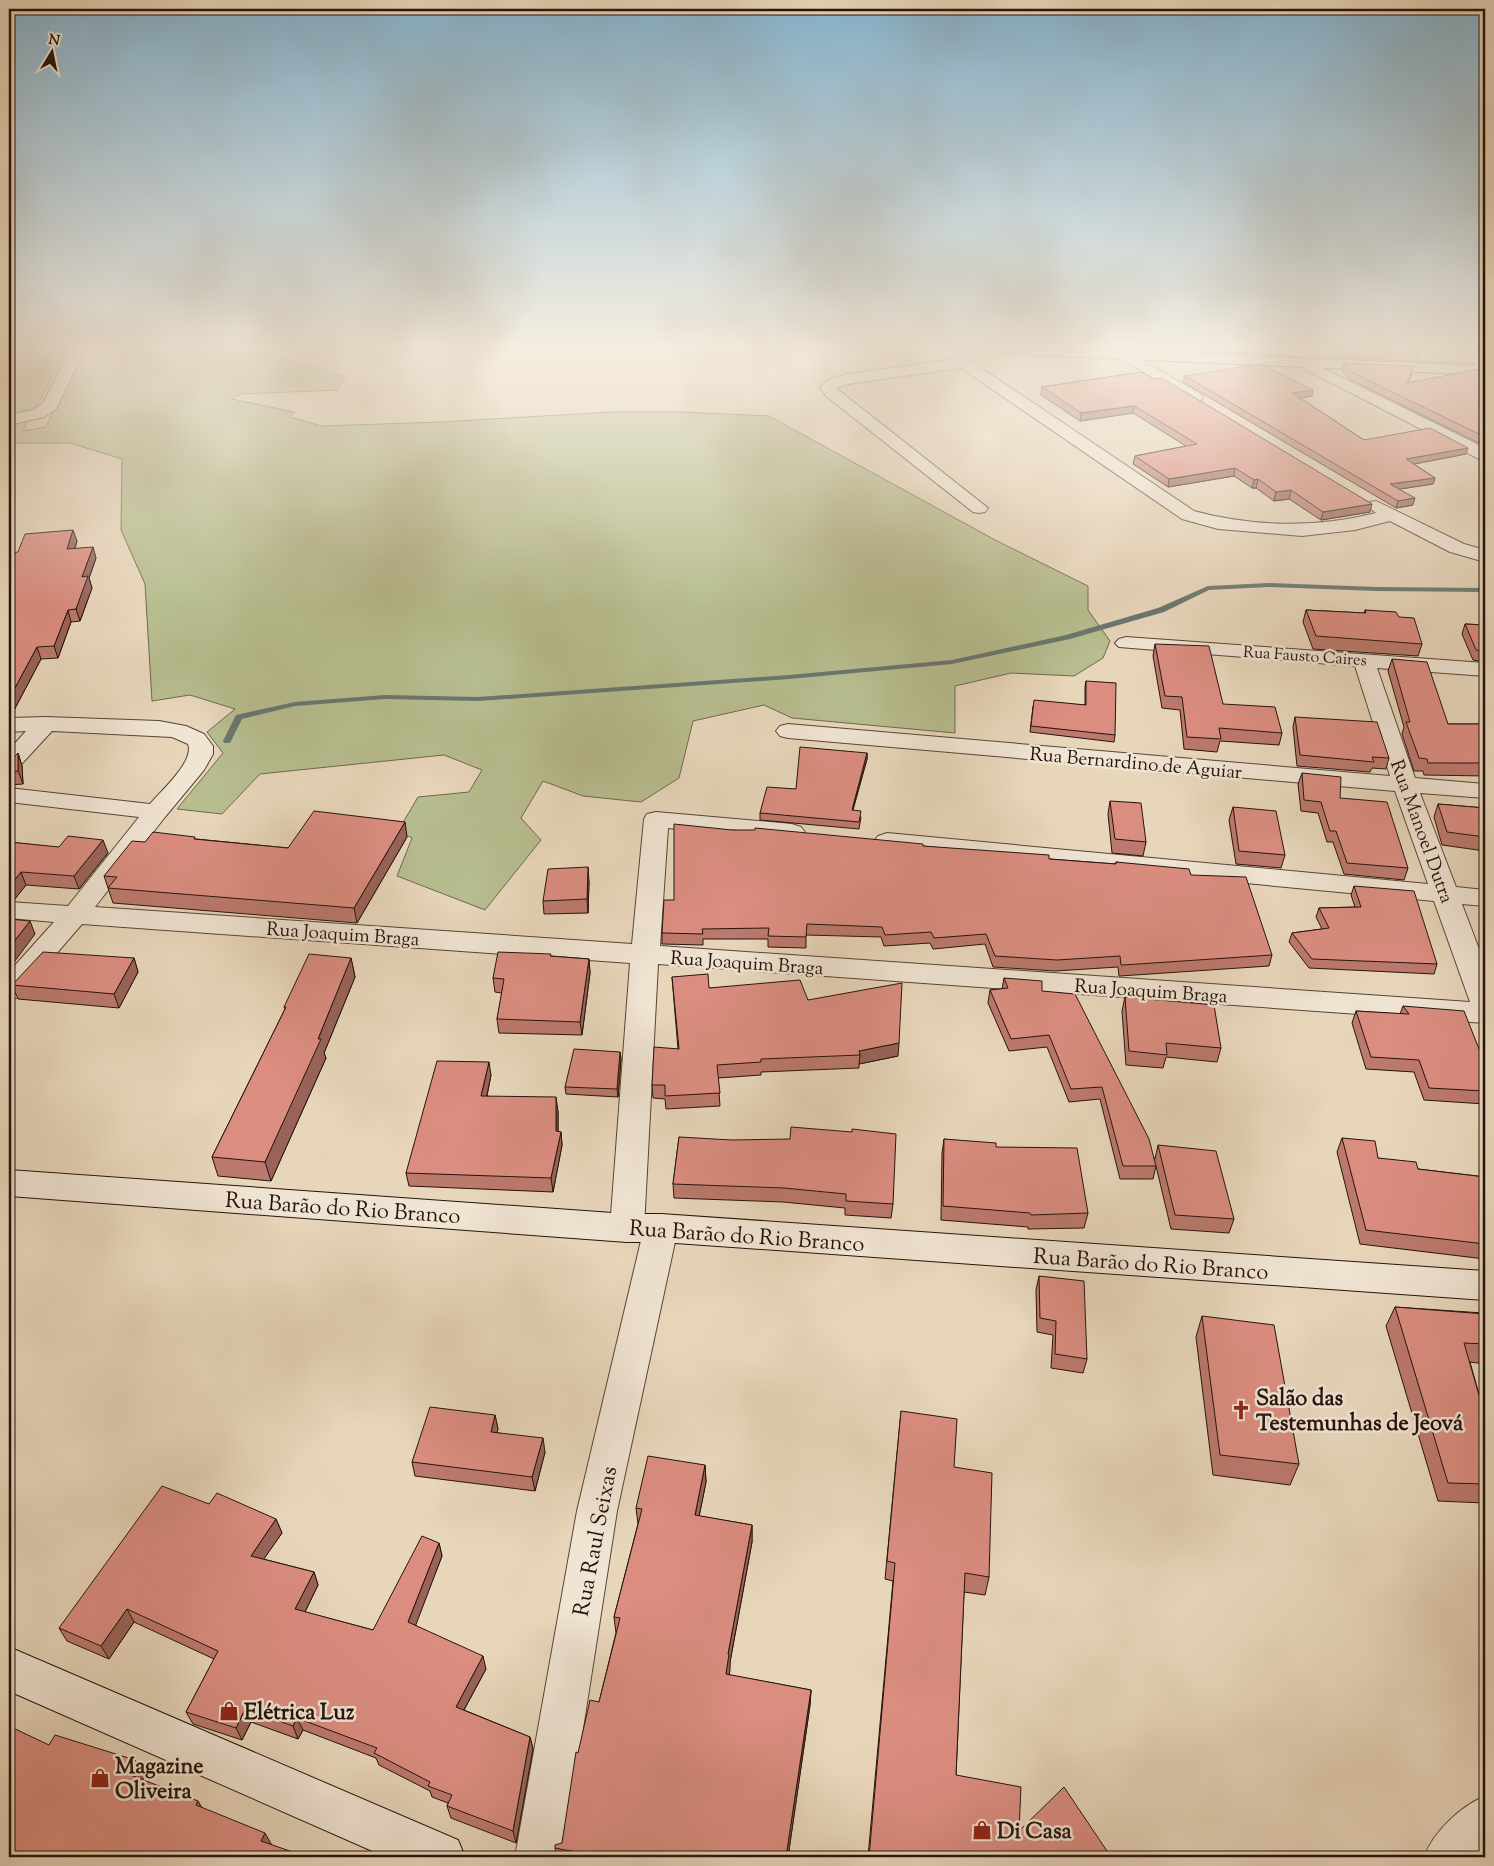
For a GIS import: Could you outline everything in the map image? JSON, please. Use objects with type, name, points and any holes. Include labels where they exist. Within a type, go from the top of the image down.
[{"type":"street","points":[[885,434],[979,508]]},
{"type":"street","points":[[1068,434],[1188,515],[1196,518],[1237,525],[1302,530],[1355,524],[1391,515]]},
{"type":"street","points":[[1445,434],[1485,455]]},
{"type":"street","points":[[1366,500],[1391,515],[1457,548],[1485,556]]},
{"type":"street","name":"Rua Fausto Caires","points":[[1126,643],[1485,669]]},
{"type":"street","name":"Rua Manoel Dutra","points":[[1363,659],[1405,785],[1485,1003]]},
{"type":"street","points":[[9,764],[46,724]]},
{"type":"street","points":[[9,725],[46,724],[159,728],[178,731],[196,739],[201,746],[201,754],[196,765],[156,812],[76,914],[9,990]]},
{"type":"street","name":"Rua Bernardino de Aguiar","points":[[788,732],[1485,791]]},
{"type":"street","points":[[9,795],[156,812]]},
{"type":"street","name":"Rua Raul Seixas","points":[[539,1857],[644,1228],[645,954],[656,819],[814,834]]},
{"type":"street","points":[[864,839],[1485,898]]},
{"type":"street","name":"Rua Joaquim Braga","points":[[9,910],[1485,1013]]},
{"type":"street","name":"Rua Barão do Rio Branco","points":[[9,1183],[1485,1286]]},
{"type":"street","points":[[9,1669],[441,1857]]},
{"type":"street","points":[[1448,1857],[1485,1820]]},
{"type":"green space","points":[[9,434],[802,434],[997,541],[1088,586],[1088,610],[1110,641],[1103,658],[1074,676],[1011,673],[955,686],[955,733],[792,718],[764,705],[693,721],[679,778],[641,802],[583,796],[543,781],[521,818],[541,840],[485,910],[397,876],[412,838],[398,831],[418,797],[469,792],[482,770],[444,755],[260,774],[222,814],[177,809],[223,753],[207,732],[235,709],[190,695],[152,701],[145,584],[121,530],[122,459],[70,443],[9,443]]},
{"type":"building","points":[[1181,434],[1255,434],[1372,504],[1323,512],[1291,490],[1276,492],[1258,479],[1254,480],[1235,468],[1169,479],[1135,456],[1197,444]]},
{"type":"building","points":[[1284,434],[1355,434],[1364,440],[1397,434],[1442,434],[1468,448],[1406,459],[1435,478],[1390,484],[1415,498],[1398,501]]},
{"type":"building","points":[[73,530],[67,549],[93,547],[82,577],[88,576],[76,609],[68,610],[54,646],[37,647],[9,699],[9,559],[12,553],[18,552],[25,534]]},
{"type":"building","points":[[1306,610],[1366,613],[1365,610],[1396,612],[1399,617],[1414,618],[1422,644],[1316,636]]},
{"type":"building","points":[[1465,624],[1485,625],[1485,651],[1476,650]]},
{"type":"building","points":[[1155,644],[1209,646],[1223,704],[1275,707],[1282,733],[1219,728],[1221,739],[1187,737],[1182,697],[1165,696]]},
{"type":"building","points":[[1392,659],[1427,662],[1448,724],[1485,724],[1485,763],[1428,763],[1427,759],[1419,758],[1406,722],[1410,722]]},
{"type":"building","points":[[1086,681],[1116,683],[1115,735],[1031,726],[1034,700],[1086,705]]},
{"type":"building","points":[[1295,717],[1377,722],[1389,758],[1372,757],[1374,762],[1300,755]]},
{"type":"building","points":[[800,747],[867,753],[852,810],[861,811],[859,822],[760,813],[767,787],[796,789]]},
{"type":"building","points":[[18,753],[18,771],[9,772],[9,759]]},
{"type":"building","points":[[1302,773],[1341,777],[1340,798],[1387,802],[1408,868],[1347,863],[1336,831],[1330,831],[1321,802],[1304,800]]},
{"type":"building","points":[[1110,801],[1141,803],[1146,842],[1115,839]]},
{"type":"building","points":[[1438,804],[1485,808],[1485,837],[1447,832]]},
{"type":"building","points":[[1233,807],[1276,811],[1285,855],[1239,851]]},
{"type":"building","points":[[314,811],[405,822],[354,908],[108,888],[117,877],[104,876],[132,841],[145,842],[153,832],[195,837],[194,839],[288,848]]},
{"type":"building","points":[[674,824],[732,830],[755,830],[755,828],[923,844],[923,846],[1049,855],[1049,859],[1116,864],[1116,862],[1189,869],[1191,875],[1246,877],[1272,955],[1121,965],[1120,956],[1057,960],[995,956],[986,934],[934,938],[931,932],[885,935],[882,927],[807,924],[806,937],[768,936],[769,928],[702,929],[703,934],[662,933],[664,900],[674,900]]},
{"type":"building","points":[[68,836],[103,840],[74,876],[21,872],[9,887],[9,842],[59,847]]},
{"type":"building","points":[[588,867],[587,899],[543,901],[548,869]]},
{"type":"building","points":[[1354,886],[1414,891],[1437,964],[1312,959],[1292,933],[1329,928],[1319,908],[1361,907]]},
{"type":"building","points":[[9,919],[30,921],[9,948]]},
{"type":"building","points":[[43,952],[134,958],[114,994],[12,985]]},
{"type":"building","points":[[498,952],[551,954],[550,956],[589,959],[580,1022],[497,1019],[504,979],[493,978]]},
{"type":"building","points":[[309,954],[351,958],[318,1039],[321,1039],[265,1162],[212,1157],[286,1007],[284,1007]]},
{"type":"building","points":[[708,974],[709,988],[800,980],[808,1000],[902,983],[899,1043],[859,1051],[860,1055],[761,1059],[761,1062],[717,1065],[720,1093],[665,1096],[665,1085],[652,1085],[654,1047],[679,1049],[672,977]]},
{"type":"building","points":[[1004,978],[1042,981],[1042,991],[1075,994],[1149,1139],[1156,1166],[1123,1166],[1102,1087],[1071,1089],[1049,1035],[1011,1039],[990,990],[1008,988]]},
{"type":"building","points":[[1125,997],[1214,1005],[1221,1048],[1166,1043],[1167,1055],[1129,1051]]},
{"type":"building","points":[[1403,1006],[1464,1011],[1485,1064],[1485,1091],[1429,1088],[1419,1060],[1371,1057],[1356,1011],[1409,1014]]},
{"type":"building","points":[[574,1049],[620,1052],[617,1089],[565,1087]]},
{"type":"building","points":[[437,1061],[489,1062],[481,1096],[556,1097],[556,1131],[561,1132],[551,1178],[406,1173]]},
{"type":"building","points":[[791,1127],[852,1132],[852,1129],[896,1134],[893,1204],[846,1201],[846,1194],[784,1188],[673,1184],[679,1137],[732,1140],[790,1139]]},
{"type":"building","points":[[1342,1138],[1375,1141],[1378,1158],[1416,1162],[1418,1169],[1485,1177],[1485,1244],[1366,1230]]},
{"type":"building","points":[[944,1139],[996,1143],[996,1147],[1077,1148],[1088,1213],[1031,1215],[1030,1213],[943,1206]]},
{"type":"building","points":[[1158,1145],[1216,1151],[1234,1219],[1175,1215]]},
{"type":"building","points":[[1039,1276],[1084,1281],[1087,1359],[1055,1354],[1056,1321],[1040,1318]]},
{"type":"building","points":[[1395,1307],[1485,1314],[1485,1344],[1464,1343],[1485,1416],[1485,1484],[1448,1483]]},
{"type":"building","name":"Salão das Testemunhas de Jeová","points":[[1202,1316],[1274,1325],[1299,1464],[1220,1455]]},
{"type":"building","points":[[430,1407],[495,1415],[491,1432],[543,1438],[532,1477],[412,1462]]},
{"type":"building","points":[[901,1411],[957,1419],[954,1467],[992,1473],[989,1577],[965,1573],[956,1775],[1021,1787],[1019,1831],[1064,1787],[1111,1857],[869,1857],[895,1563],[887,1561]]},
{"type":"building","points":[[648,1456],[705,1465],[695,1515],[752,1525],[726,1674],[811,1690],[786,1857],[602,1857],[555,1848],[555,1845],[562,1843],[576,1752],[578,1753],[590,1700],[599,1702],[620,1618],[614,1617],[642,1509],[636,1508]]},
{"type":"building","points":[[162,1486],[209,1504],[217,1493],[276,1519],[251,1556],[314,1572],[295,1609],[373,1630],[422,1536],[439,1543],[408,1622],[483,1656],[456,1707],[530,1737],[513,1831],[447,1806],[452,1795],[428,1786],[430,1782],[374,1753],[377,1748],[297,1718],[293,1726],[245,1709],[236,1728],[186,1712],[218,1651],[127,1609],[101,1646],[59,1628]]},
{"type":"building","points":[[9,1726],[49,1745],[55,1735],[135,1760],[128,1774],[198,1801],[196,1805],[265,1833],[261,1841],[307,1857],[9,1857]]},
{"type":"waterway","points":[[227,741],[239,717],[295,704],[385,697],[478,699],[789,677],[952,662],[1067,637],[1161,610],[1208,588],[1269,585],[1485,590]]},
{"type":"place","name":"Salão das Testemunhas de Jeová","points":[[1241,1410]]},
{"type":"place","name":"Elétrica Luz","points":[[229,1711]]},
{"type":"place","name":"Magazine Oliveira","points":[[100,1778]]},
{"type":"place","name":"Di Casa","points":[[982,1830]]}]
